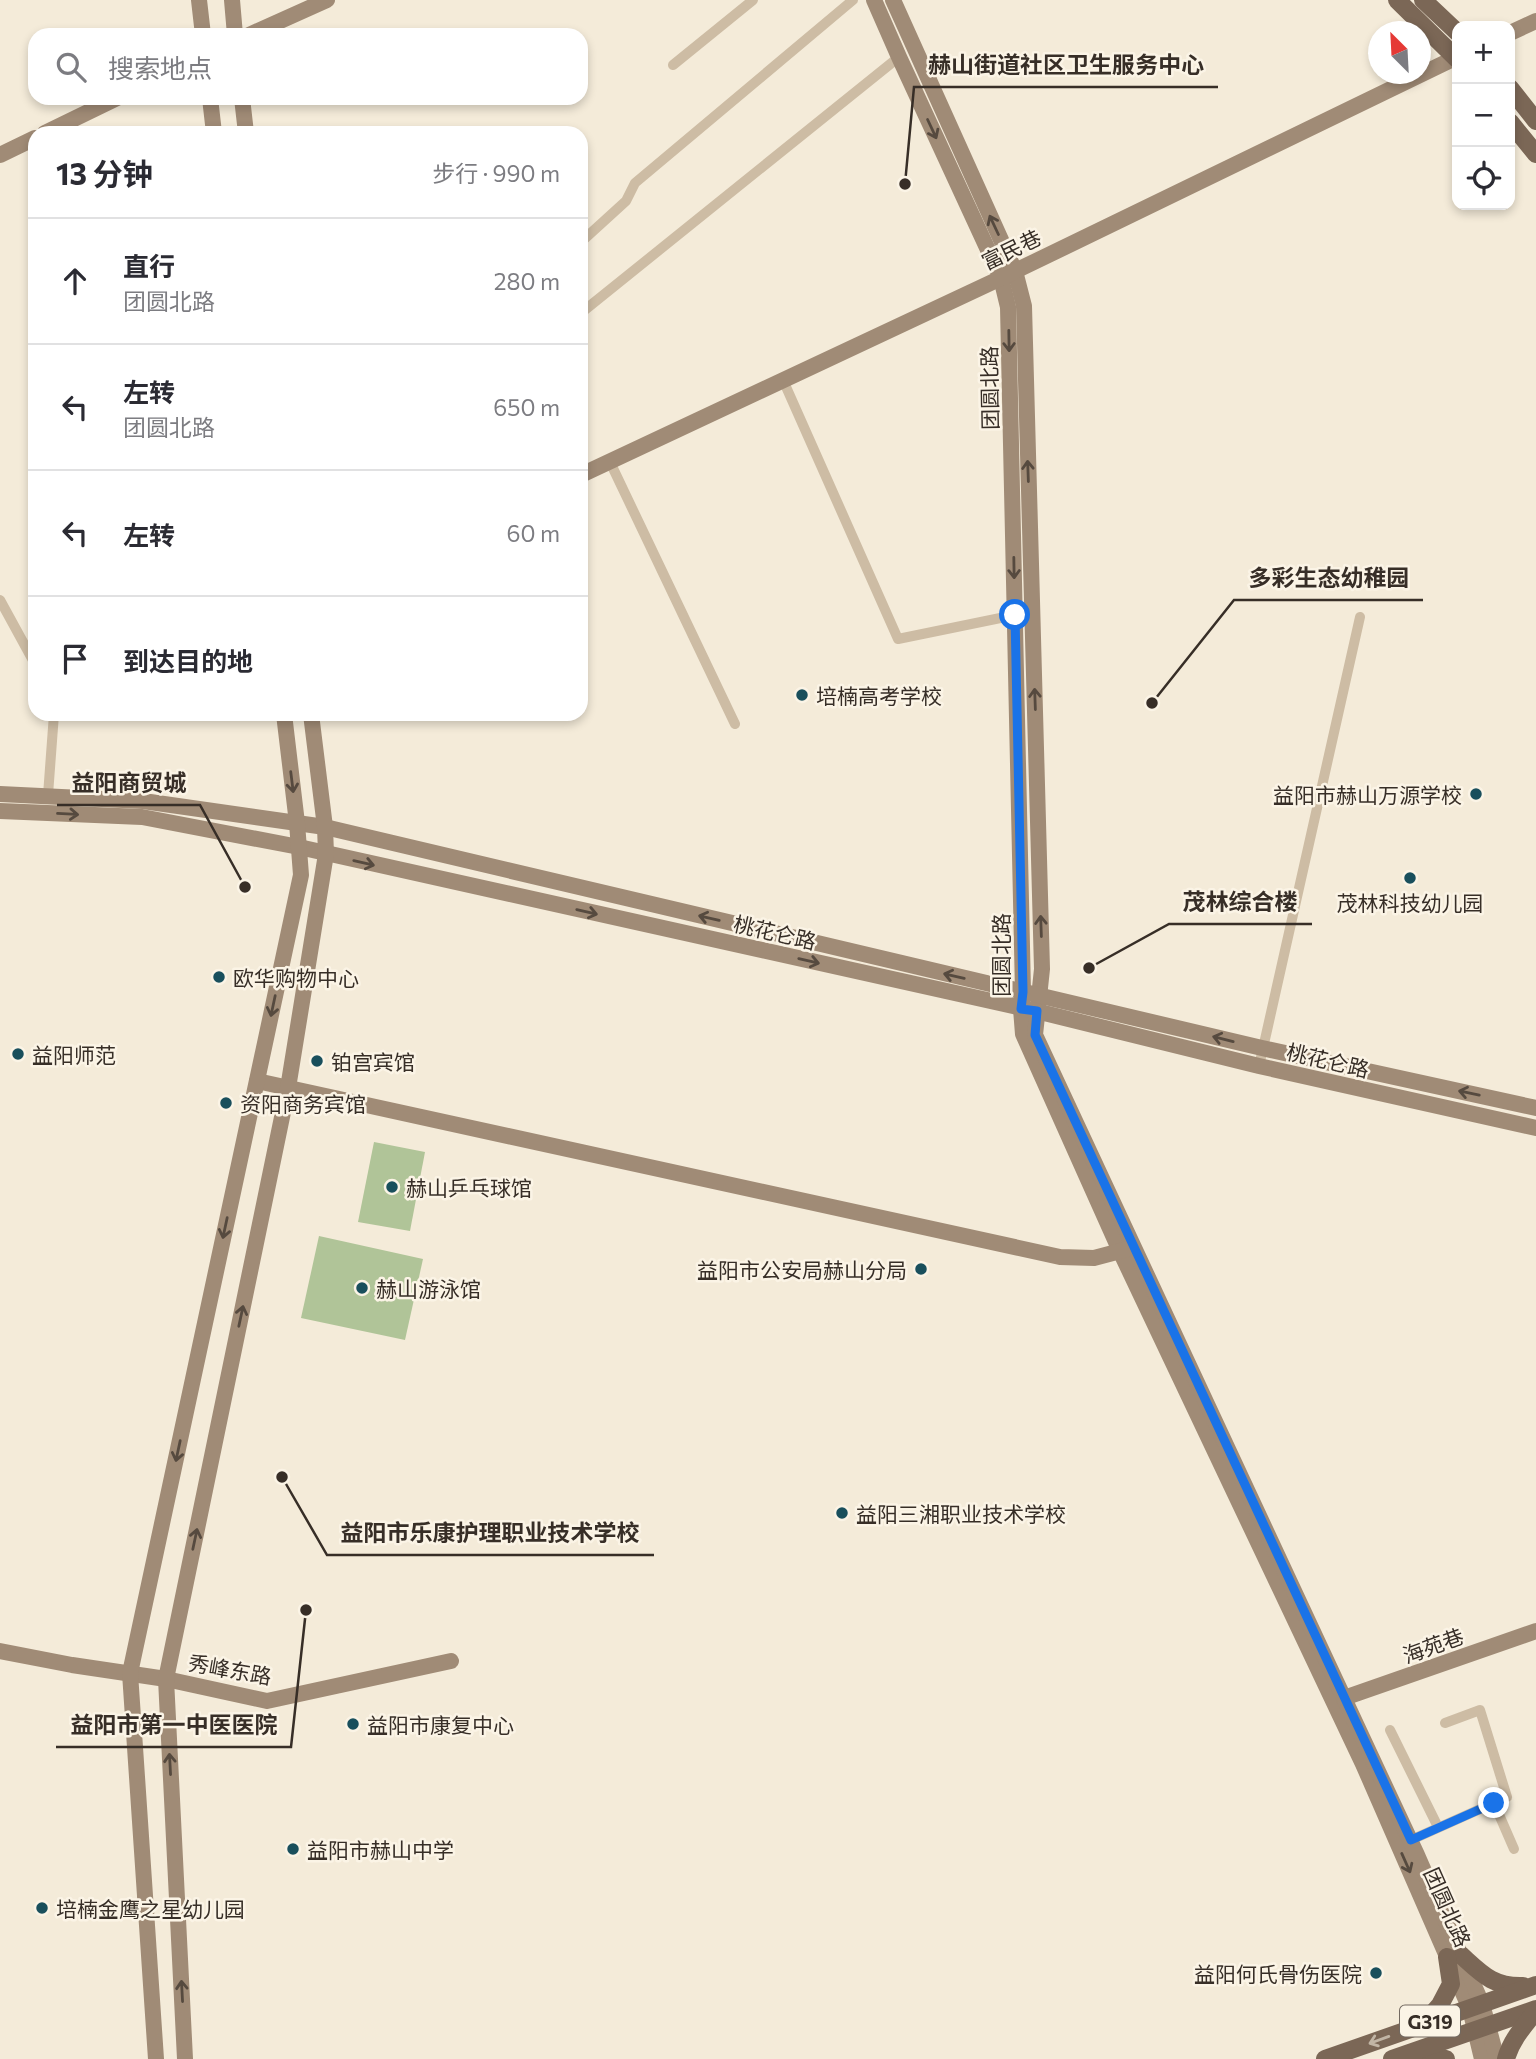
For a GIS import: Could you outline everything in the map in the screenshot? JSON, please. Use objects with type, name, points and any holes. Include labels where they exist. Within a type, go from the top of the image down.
[{"type":"main road","points":[[199,0],[202,28]]},
{"type":"main road","points":[[232,0],[234,28]]},
{"type":"main road","points":[[265,28],[327,0]]},
{"type":"main road","name":"团圆北路","points":[[874,0],[899,57],[1024,306],[1041,994]]},
{"type":"main road","name":"团圆北路","points":[[893,0],[1008,274],[1027,1004],[1035,1035],[1127,1249],[1454,1956],[1476,2006],[1482,2028]]},
{"type":"main road","points":[[1397,0],[1452,53]]},
{"type":"main road","points":[[1423,0],[1452,27]]},
{"type":"main road","points":[[1515,31],[1536,21]]},
{"type":"main road","name":"富民巷","points":[[588,472],[1452,60]]},
{"type":"main road","points":[[1515,94],[1536,121]]},
{"type":"main road","points":[[59,126],[103,105]]},
{"type":"main road","points":[[211,105],[213,126]]},
{"type":"main road","points":[[243,105],[245,126]]},
{"type":"main road","points":[[1515,128],[1536,154]]},
{"type":"main road","points":[[0,155],[28,141]]},
{"type":"main road","points":[[156,2059],[130,1674],[300,875],[297,822],[285,721]]},
{"type":"main road","points":[[185,2059],[166,1679],[288,1088],[326,854],[313,721]]},
{"type":"main road","name":"桃花仑路","points":[[0,794],[143,801],[325,827],[1027,1004],[1259,1066],[1536,1128]]},
{"type":"main road","name":"桃花仑路","points":[[0,811],[142,817],[299,847],[1027,1004],[1041,994],[1262,1048],[1536,1108]]},
{"type":"main road","points":[[257,1081],[1060,1257],[1094,1258],[1127,1249]]},
{"type":"main road","name":"团圆北路","points":[[1127,1249],[1411,1840],[1454,1956]]},
{"type":"main road","name":"海苑巷","points":[[1344,1699],[1536,1630]]},
{"type":"main road","name":"秀峰东路","points":[[0,1651],[166,1679],[267,1700],[451,1661]]},
{"type":"main road","points":[[1423,2024],[1440,2005],[1451,1984],[1454,1956],[1492,1981],[1509,1986],[1535,1985]]},
{"type":"main road","name":"G319","points":[[1325,2059],[1535,1985]]},
{"type":"main road","points":[[1506,2059],[1508,2051],[1536,2010]]},
{"type":"main road","name":"G319","points":[[1392,2059],[1536,2010]]},
{"type":"main road","points":[[1482,2028],[1482,2059]]},
{"type":"main road","points":[[1482,2028],[1497,2059]]},
{"type":"main road","points":[[1411,2052],[1446,2059]]},
{"type":"street","points":[[673,65],[753,0]]},
{"type":"street","points":[[588,236],[626,201],[635,183],[853,0]]},
{"type":"street","points":[[588,307],[899,57]]},
{"type":"street","points":[[783,380],[898,639],[1015,615]]},
{"type":"street","points":[[610,462],[735,724]]},
{"type":"street","points":[[0,600],[28,651]]},
{"type":"street","points":[[1259,1066],[1360,617]]},
{"type":"street","points":[[48,795],[53,721]]},
{"type":"street","points":[[1411,1840],[1507,1797],[1480,1710],[1445,1723]]},
{"type":"street","points":[[1390,1730],[1438,1827]]},
{"type":"street","points":[[1494,1803],[1514,1849]]},
{"type":"green space","name":"赫山乒乓球馆","points":[[374,1142],[425,1152],[410,1231],[358,1222]]},
{"type":"green space","name":"赫山游泳馆","points":[[319,1236],[423,1259],[405,1340],[301,1318]]},
{"type":"place","name":"赫山街道社区卫生服务中心","points":[[905,184]]},
{"type":"place","name":"培楠高考学校","points":[[802,695]]},
{"type":"place","name":"多彩生态幼稚园","points":[[1152,703]]},
{"type":"place","name":"益阳市赫山万源学校","points":[[1476,794]]},
{"type":"place","name":"茂林科技幼儿园","points":[[1410,878]]},
{"type":"place","name":"益阳商贸城","points":[[245,887]]},
{"type":"place","name":"茂林综合楼","points":[[1089,968]]},
{"type":"place","name":"欧华购物中心","points":[[219,977]]},
{"type":"place","name":"益阳师范","points":[[18,1054]]},
{"type":"place","name":"铂宫宾馆","points":[[317,1061]]},
{"type":"place","name":"资阳商务宾馆","points":[[226,1103]]},
{"type":"place","name":"赫山乒乓球馆","points":[[392,1187]]},
{"type":"place","name":"益阳市公安局赫山分局","points":[[921,1269]]},
{"type":"place","name":"赫山游泳馆","points":[[362,1288]]},
{"type":"place","name":"益阳市乐康护理职业技术学校","points":[[282,1477]]},
{"type":"place","name":"益阳三湘职业技术学校","points":[[842,1513]]},
{"type":"place","name":"益阳市第一中医医院","points":[[306,1610]]},
{"type":"place","name":"益阳市康复中心","points":[[353,1724]]},
{"type":"place","name":"益阳市赫山中学","points":[[293,1849]]},
{"type":"place","name":"培楠金鹰之星幼儿园","points":[[42,1908]]},
{"type":"place","name":"益阳何氏骨伤医院","points":[[1376,1973]]},
{"type":"route","points":[[1015,615],[1023,992],[1021,1009],[1037,1011],[1035,1035],[1411,1840],[1494,1803]]}]
